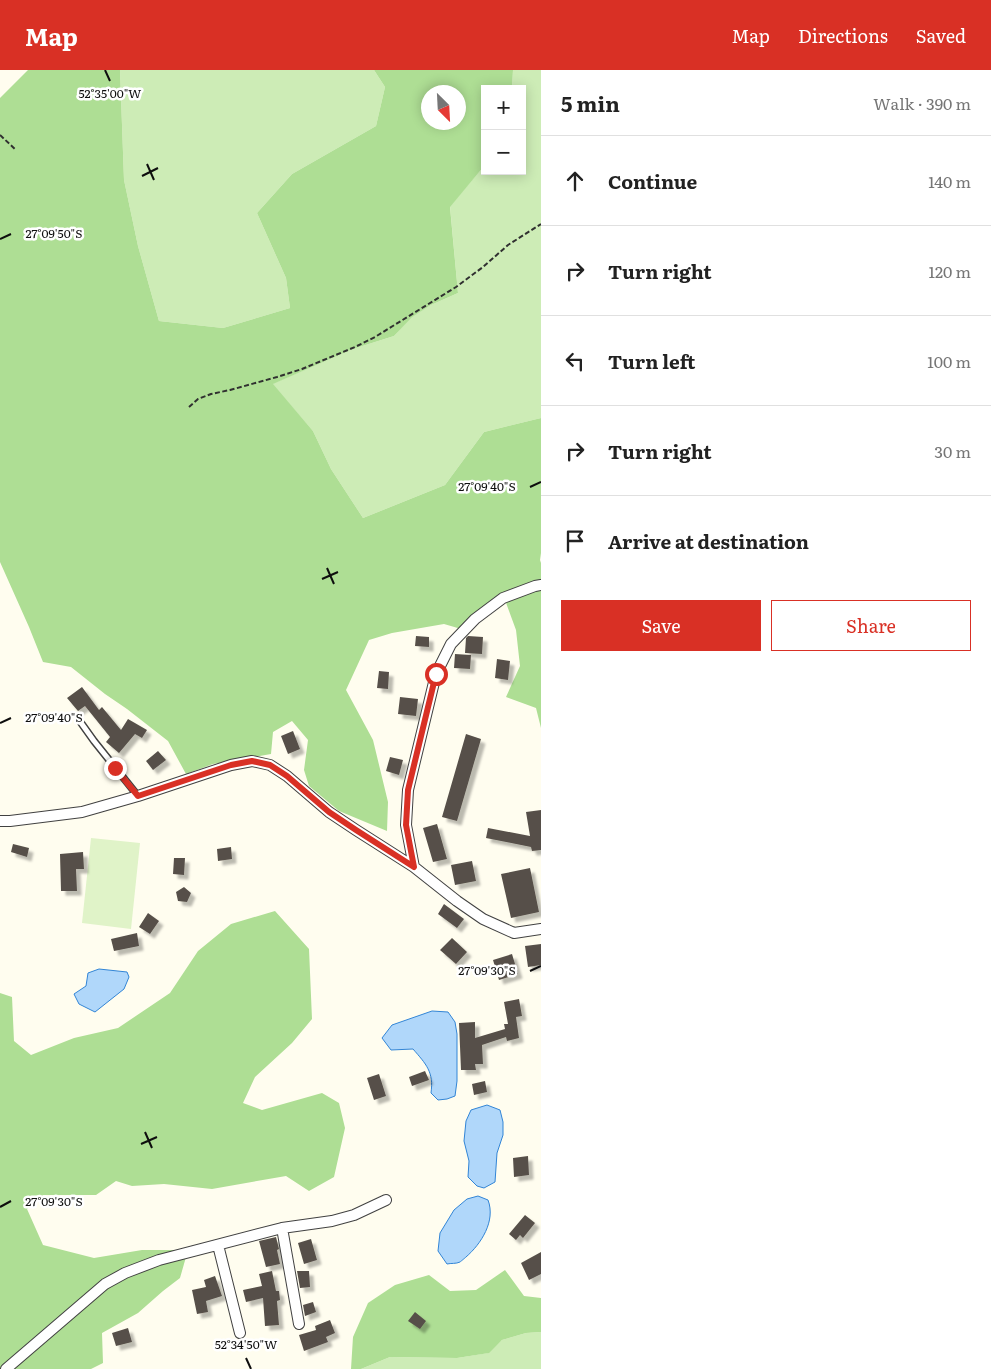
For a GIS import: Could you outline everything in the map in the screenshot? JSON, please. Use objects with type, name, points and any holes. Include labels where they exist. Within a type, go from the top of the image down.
[{"type":"street","points":[[414,867],[406,825],[408,790],[436,674],[451,644],[475,619],[503,598],[541,585]]},
{"type":"street","points":[[0,821],[82,812],[138,796],[231,765],[252,761],[270,765],[287,776],[329,812],[414,867],[483,919],[514,933],[541,929]]},
{"type":"street","points":[[6,1369],[105,1284],[125,1273],[159,1260],[282,1228],[332,1221],[354,1215],[386,1200]]},
{"type":"street","points":[[282,1228],[299,1324]]},
{"type":"street","points":[[218,1245],[240,1333]]},
{"type":"lane","points":[[79,720],[138,796]]},
{"type":"path","points":[[0,135],[16,150]]},
{"type":"path","points":[[189,407],[198,399],[211,394],[277,378],[355,347],[456,287],[508,245],[541,224]]},
{"type":"green space","points":[[28,70],[120,70],[124,180],[138,246],[159,321],[223,328],[290,308],[286,278],[257,213],[292,174],[376,126],[385,87],[374,70],[513,70],[512,85],[481,85],[481,170],[450,207],[458,293],[431,305],[412,317],[394,336],[353,349],[273,384],[313,431],[331,469],[363,518],[445,485],[484,432],[541,418],[541,728],[536,708],[506,697],[520,666],[516,630],[505,600],[468,631],[444,624],[392,633],[369,640],[346,690],[373,740],[388,802],[387,831],[339,811],[309,786],[304,770],[308,740],[292,721],[273,732],[271,754],[213,764],[186,774],[168,741],[71,667],[43,662],[0,562],[0,98]]},
{"type":"green space","points":[[120,70],[374,70],[385,87],[376,126],[292,174],[257,213],[286,278],[290,308],[223,328],[159,321],[138,246],[124,180]]},
{"type":"green space","points":[[513,70],[541,70],[541,418],[484,432],[445,485],[363,518],[331,469],[313,431],[272,384],[353,349],[394,336],[411,317],[431,305],[458,293],[450,206],[481,170],[481,175],[526,175],[526,85],[512,85]]},
{"type":"green space","points":[[91,838],[140,843],[131,929],[82,923]]},
{"type":"green space","points":[[275,911],[309,949],[312,1019],[292,1043],[255,1077],[243,1103],[262,1110],[322,1093],[339,1103],[345,1128],[334,1177],[309,1191],[286,1176],[212,1189],[164,1184],[132,1186],[116,1181],[96,1195],[43,1195],[27,1209],[43,1245],[94,1258],[142,1250],[188,1250],[180,1278],[138,1313],[102,1333],[103,1363],[91,1369],[0,1369],[0,993],[12,997],[14,1041],[31,1055],[74,1038],[118,1028],[170,993],[198,951],[231,924]]},
{"type":"green space","points":[[505,1270],[524,1296],[541,1298],[541,1332],[526,1333],[502,1340],[489,1353],[457,1358],[390,1357],[361,1369],[351,1369],[353,1337],[368,1303],[395,1285],[429,1275],[450,1291],[476,1290]]},
{"type":"green space","points":[[541,1332],[541,1369],[361,1369],[390,1357],[457,1358],[488,1353],[502,1340],[526,1333]]},
{"type":"water","points":[[99,969],[127,972],[129,977],[124,989],[95,1012],[79,1004],[74,994],[86,986],[88,973]]},
{"type":"water","points":[[432,1011],[448,1012],[455,1022],[457,1034],[457,1081],[455,1096],[447,1099],[438,1100],[431,1093],[432,1086],[428,1069],[413,1049],[391,1050],[382,1038],[392,1025]]},
{"type":"water","points":[[487,1105],[500,1110],[503,1122],[503,1135],[497,1153],[495,1182],[484,1188],[477,1186],[468,1177],[469,1161],[464,1141],[466,1121],[471,1110]]},
{"type":"water","points":[[478,1196],[488,1200],[490,1208],[489,1224],[486,1232],[477,1246],[465,1258],[458,1263],[447,1264],[438,1251],[440,1233],[454,1210],[467,1199]]},
{"type":"building","points":[[416,636],[429,637],[429,647],[415,646]]},
{"type":"building","points":[[468,636],[483,637],[482,654],[465,653],[466,638]]},
{"type":"building","points":[[455,654],[471,655],[470,669],[454,668]]},
{"type":"building","points":[[497,659],[510,661],[508,680],[495,678]]},
{"type":"building","points":[[379,671],[389,672],[388,689],[377,688]]},
{"type":"building","points":[[82,687],[99,710],[102,707],[121,730],[128,719],[147,730],[142,738],[135,734],[119,753],[106,742],[110,737],[85,706],[78,711],[67,698]]},
{"type":"building","points":[[400,697],[418,699],[416,716],[398,714]]},
{"type":"building","points":[[293,731],[300,749],[288,754],[281,736]]},
{"type":"building","points":[[466,734],[481,739],[457,821],[442,817]]},
{"type":"building","points":[[158,751],[166,760],[153,770],[146,761]]},
{"type":"building","points":[[390,757],[403,760],[399,775],[386,771]]},
{"type":"building","points":[[541,810],[541,850],[532,851],[531,847],[486,838],[488,828],[530,836],[526,812]]},
{"type":"building","points":[[437,824],[447,859],[433,862],[423,828]]},
{"type":"building","points":[[13,844],[29,848],[27,857],[11,852]]},
{"type":"building","points":[[231,847],[232,859],[218,861],[217,849]]},
{"type":"building","points":[[83,852],[84,869],[76,869],[77,891],[61,891],[60,854]]},
{"type":"building","points":[[174,858],[185,858],[184,875],[173,874]]},
{"type":"building","points":[[472,861],[476,881],[455,885],[451,865]]},
{"type":"building","points":[[530,868],[539,912],[511,918],[501,874]]},
{"type":"building","points":[[184,887],[191,893],[187,902],[178,901],[176,892]]},
{"type":"building","points":[[444,904],[464,919],[457,928],[438,914]]},
{"type":"building","points":[[148,913],[159,921],[150,934],[139,927]]},
{"type":"building","points":[[137,933],[139,946],[114,951],[111,939]]},
{"type":"building","points":[[452,938],[467,952],[456,964],[440,950]]},
{"type":"building","points":[[541,944],[541,965],[528,967],[525,946]]},
{"type":"building","points":[[512,954],[518,974],[499,980],[493,960]]},
{"type":"building","points":[[519,999],[522,1016],[516,1017],[519,1038],[507,1041],[506,1037],[482,1045],[483,1064],[475,1064],[476,1070],[461,1070],[459,1023],[475,1022],[475,1038],[505,1029],[504,1024],[508,1024],[504,1002]]},
{"type":"building","points":[[425,1071],[429,1080],[412,1086],[409,1077]]},
{"type":"building","points":[[379,1074],[386,1096],[374,1100],[367,1078]]},
{"type":"building","points":[[485,1081],[487,1092],[474,1095],[472,1084]]},
{"type":"building","points":[[528,1156],[529,1175],[514,1177],[513,1158]]},
{"type":"building","points":[[525,1215],[535,1223],[523,1238],[520,1235],[516,1240],[509,1234]]},
{"type":"building","points":[[276,1237],[280,1264],[266,1267],[259,1241]]},
{"type":"building","points":[[311,1239],[317,1260],[304,1264],[298,1243]]},
{"type":"building","points":[[541,1252],[541,1274],[529,1280],[521,1263]]},
{"type":"building","points":[[272,1271],[276,1291],[279,1291],[280,1300],[277,1301],[279,1325],[265,1326],[263,1298],[246,1302],[243,1290],[262,1286],[259,1274]]},
{"type":"building","points":[[297,1271],[309,1271],[310,1287],[300,1288]]},
{"type":"building","points":[[215,1276],[222,1296],[206,1301],[208,1312],[197,1314],[192,1290],[206,1287],[204,1280]]},
{"type":"building","points":[[313,1302],[316,1312],[305,1316],[303,1305]]},
{"type":"building","points":[[415,1312],[426,1321],[420,1329],[408,1321]]},
{"type":"building","points":[[330,1320],[335,1333],[326,1337],[328,1342],[304,1351],[299,1335],[316,1330],[315,1326]]},
{"type":"building","points":[[128,1328],[132,1342],[116,1346],[112,1333]]},
{"type":"route","points":[[115,768],[138,796],[231,765],[252,761],[270,765],[287,776],[329,812],[414,867],[406,825],[408,790],[436,674]]}]
